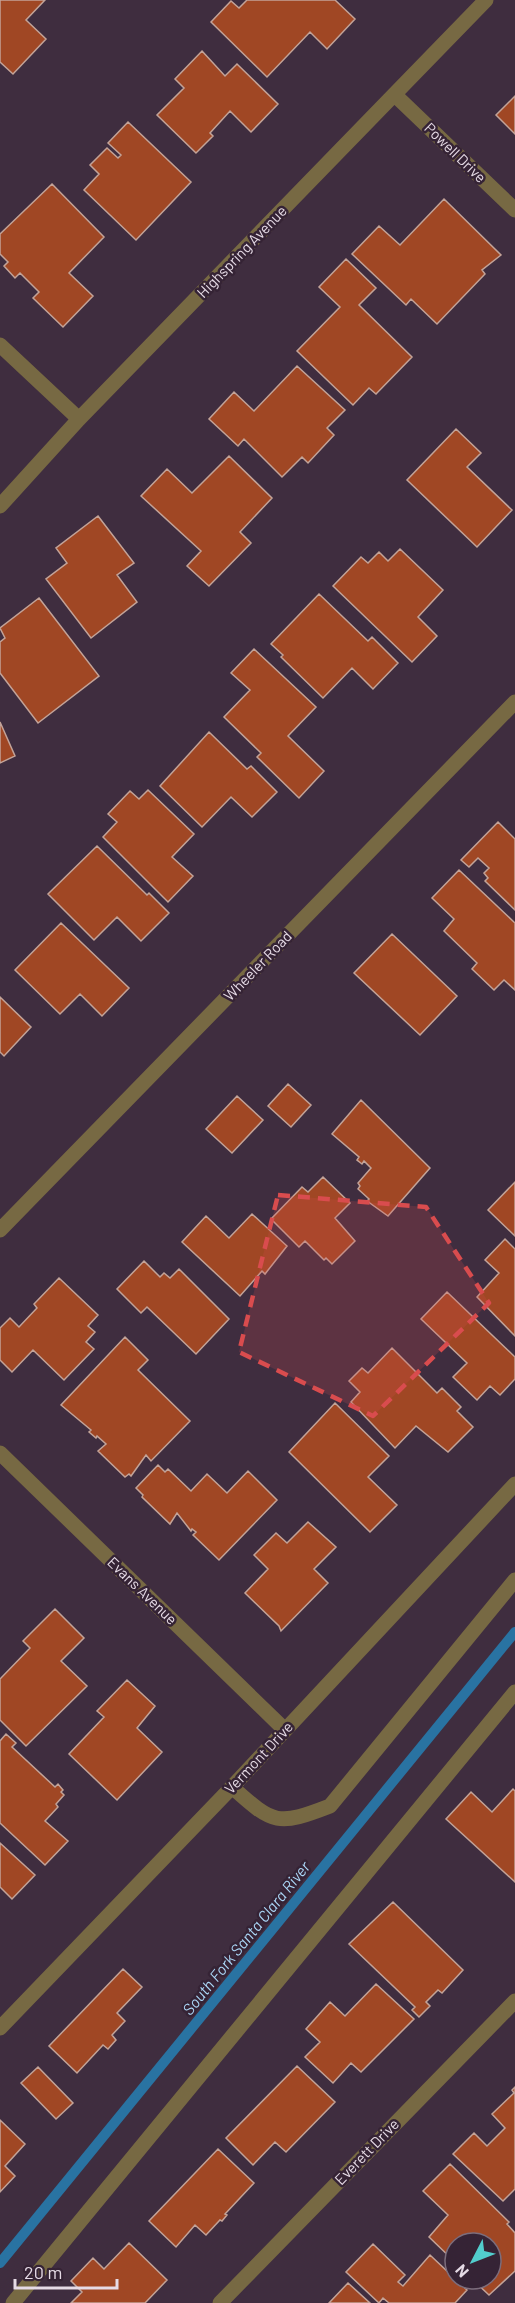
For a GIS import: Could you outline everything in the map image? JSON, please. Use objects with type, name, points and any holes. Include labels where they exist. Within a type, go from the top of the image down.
[{"type":"street","name":"Highspring Avenue","points":[[0,506],[79,419],[396,96],[486,0]]},
{"type":"street","name":"Powell Drive","points":[[396,96],[515,210]]},
{"type":"street","points":[[0,345],[79,419]]},
{"type":"street","name":"Wheeler Road","points":[[0,1230],[515,702]]},
{"type":"street","name":"Evans Avenue","points":[[0,1453],[285,1730]]},
{"type":"street","name":"Vermont Drive","points":[[0,2028],[232,1787],[515,1484]]},
{"type":"street","points":[[232,1787],[262,1814],[291,1821],[330,1806],[515,1580]]},
{"type":"street","points":[[13,2303],[515,1692]]},
{"type":"street","name":"Everett Drive","points":[[220,2303],[515,2001]]},
{"type":"highlighted area","points":[[278,1195],[426,1207],[489,1303],[373,1416],[239,1352]]},
{"type":"building","points":[[0,0],[45,0],[26,20],[46,39],[13,74],[0,62]]},
{"type":"building","points":[[247,0],[335,0],[355,19],[327,49],[310,32],[267,77],[211,22],[231,1],[239,8]]},
{"type":"building","points":[[202,51],[225,76],[237,64],[278,104],[251,132],[230,111],[210,133],[213,136],[196,153],[157,115],[184,88],[175,79]]},
{"type":"building","points":[[515,96],[515,134],[496,115]]},
{"type":"building","points":[[128,122],[191,182],[136,240],[84,190],[99,174],[90,165],[107,148],[118,158],[121,155],[108,143]]},
{"type":"building","points":[[52,184],[104,237],[69,273],[93,296],[63,327],[33,298],[39,292],[20,273],[15,278],[4,266],[8,262],[0,254],[0,234]]},
{"type":"building","points":[[444,199],[501,255],[482,270],[485,274],[437,324],[411,299],[406,305],[352,254],[379,226],[400,245]]},
{"type":"building","points":[[346,259],[376,288],[359,305],[412,357],[376,394],[369,388],[353,405],[297,351],[340,307],[319,287]]},
{"type":"building","points":[[297,366],[345,410],[327,428],[334,435],[308,463],[302,457],[282,477],[244,439],[238,446],[209,419],[234,392],[254,411]]},
{"type":"building","points":[[456,429],[481,453],[467,467],[512,510],[477,547],[407,480]]},
{"type":"building","points":[[229,456],[272,498],[240,532],[251,543],[209,586],[187,566],[201,551],[141,496],[167,469],[192,493]]},
{"type":"building","points":[[98,516],[134,563],[117,575],[137,602],[91,638],[46,579],[67,563],[56,548]]},
{"type":"building","points":[[400,549],[443,590],[418,617],[437,636],[412,662],[333,586],[361,557],[368,563],[379,552],[388,561]]},
{"type":"building","points":[[319,594],[368,641],[372,637],[398,663],[373,689],[352,668],[323,698],[281,657],[283,655],[271,644]]},
{"type":"building","points":[[39,598],[99,676],[38,723],[0,673],[0,642],[5,638],[0,628]]},
{"type":"building","points":[[254,649],[316,707],[288,736],[324,771],[299,798],[257,757],[261,753],[224,717],[250,690],[231,673]]},
{"type":"building","points":[[0,722],[15,756],[0,763]]},
{"type":"building","points":[[209,732],[247,769],[251,766],[277,792],[252,817],[231,797],[202,827],[160,786]]},
{"type":"building","points":[[148,790],[194,834],[172,857],[193,876],[168,902],[103,837],[117,822],[108,814],[130,791],[139,799]]},
{"type":"building","points":[[498,822],[515,839],[515,910],[485,881],[488,878],[484,873],[489,868],[478,858],[469,867],[461,860]]},
{"type":"building","points":[[97,846],[147,895],[149,893],[169,913],[141,941],[117,917],[94,940],[48,894]]},
{"type":"building","points":[[459,870],[515,923],[515,990],[504,980],[494,990],[472,969],[477,963],[444,931],[454,919],[432,898]]},
{"type":"building","points":[[61,923],[129,988],[102,1016],[80,994],[60,1014],[15,970]]},
{"type":"building","points":[[392,934],[457,996],[420,1035],[354,973]]},
{"type":"building","points":[[0,997],[31,1027],[4,1056],[0,1052]]},
{"type":"building","points":[[288,1084],[311,1105],[291,1127],[268,1106]]},
{"type":"building","points":[[237,1096],[263,1120],[232,1153],[206,1129]]},
{"type":"building","points":[[361,1100],[430,1168],[388,1216],[367,1201],[369,1199],[358,1189],[360,1186],[358,1183],[371,1168],[364,1161],[362,1164],[357,1160],[359,1157],[332,1134]]},
{"type":"building","points":[[323,1177],[350,1203],[335,1218],[355,1241],[332,1264],[326,1258],[324,1260],[305,1241],[299,1247],[271,1219],[302,1187],[308,1192]]},
{"type":"building","points":[[515,1182],[515,1236],[488,1210]]},
{"type":"building","points":[[252,1214],[287,1246],[265,1274],[262,1271],[240,1296],[182,1242],[206,1216],[229,1238]]},
{"type":"building","points":[[505,1239],[515,1249],[515,1336],[477,1297],[499,1273],[485,1260]]},
{"type":"building","points":[[144,1261],[160,1277],[164,1273],[170,1278],[179,1269],[229,1319],[196,1354],[147,1307],[141,1313],[117,1289]]},
{"type":"building","points":[[59,1278],[98,1315],[88,1326],[95,1332],[86,1342],[94,1349],[64,1380],[33,1350],[12,1372],[0,1360],[0,1328],[10,1318],[19,1327],[37,1308],[34,1304]]},
{"type":"building","points":[[447,1292],[515,1357],[515,1379],[500,1395],[490,1386],[477,1400],[453,1377],[467,1363],[421,1319]]},
{"type":"building","points":[[125,1337],[148,1360],[138,1370],[190,1421],[151,1461],[146,1455],[131,1476],[129,1474],[125,1477],[98,1451],[106,1444],[89,1432],[91,1430],[61,1405]]},
{"type":"building","points":[[392,1348],[437,1393],[442,1388],[461,1407],[457,1411],[473,1427],[448,1452],[416,1426],[395,1448],[351,1402],[360,1392],[349,1381],[362,1368],[368,1373]]},
{"type":"building","points":[[335,1403],[389,1456],[368,1477],[397,1505],[370,1532],[289,1452]]},
{"type":"building","points":[[158,1465],[165,1472],[168,1469],[191,1491],[207,1474],[227,1493],[248,1471],[277,1500],[219,1560],[193,1535],[196,1532],[192,1529],[191,1531],[177,1513],[170,1524],[142,1497],[143,1495],[136,1488]]},
{"type":"building","points":[[308,1522],[336,1547],[314,1569],[328,1583],[281,1631],[279,1626],[245,1593],[268,1569],[254,1555],[276,1533],[287,1543]]},
{"type":"building","points":[[55,1609],[84,1638],[61,1661],[87,1686],[26,1746],[0,1720],[0,1679],[30,1648],[23,1641]]},
{"type":"building","points":[[127,1680],[155,1706],[137,1728],[162,1752],[117,1800],[69,1754],[104,1717],[97,1711]]},
{"type":"building","points":[[6,1734],[16,1743],[12,1747],[55,1787],[58,1784],[63,1790],[61,1792],[64,1795],[56,1804],[58,1807],[45,1821],[68,1841],[45,1865],[0,1823],[0,1741]]},
{"type":"building","points":[[513,1789],[515,1791],[515,1882],[446,1819],[471,1792],[492,1812]]},
{"type":"building","points":[[0,1843],[35,1875],[12,1899],[0,1887]]},
{"type":"building","points":[[393,1902],[463,1970],[442,1993],[438,1990],[426,2002],[430,2006],[419,2017],[412,2010],[415,2007],[349,1944]]},
{"type":"building","points":[[123,1969],[142,1987],[117,2013],[125,2021],[112,2035],[116,2040],[108,2049],[103,2045],[77,2073],[49,2046]]},
{"type":"building","points":[[376,1984],[414,2019],[361,2072],[351,2063],[333,2083],[305,2057],[320,2042],[306,2029],[330,2002],[345,2016]]},
{"type":"building","points":[[297,2066],[335,2102],[286,2152],[275,2142],[253,2165],[226,2138]]},
{"type":"building","points":[[38,2067],[73,2103],[56,2119],[21,2083]]},
{"type":"building","points":[[515,2087],[515,2189],[503,2201],[453,2154],[474,2133],[487,2146],[505,2128],[492,2114],[514,2093],[512,2090]]},
{"type":"building","points":[[0,2120],[25,2144],[5,2166],[15,2176],[0,2192]]},
{"type":"building","points":[[218,2149],[254,2183],[225,2214],[227,2215],[222,2221],[220,2220],[206,2235],[195,2225],[176,2247],[149,2221]]},
{"type":"building","points":[[450,2164],[509,2222],[507,2224],[515,2233],[515,2271],[503,2282],[503,2231],[443,2231],[443,2250],[429,2237],[448,2215],[423,2191]]},
{"type":"building","points":[[129,2243],[167,2280],[145,2303],[71,2303],[82,2292],[71,2281],[93,2258],[104,2269]]},
{"type":"building","points":[[373,2244],[405,2275],[398,2282],[403,2286],[430,2255],[443,2267],[443,2291],[466,2291],[455,2303],[389,2303],[383,2298],[379,2303],[346,2272]]},
{"type":"building","points":[[348,2283],[370,2303],[329,2303]]},
{"type":"waterway","name":"South Fork Santa Clara River","points":[[0,2263],[515,1632]]}]
